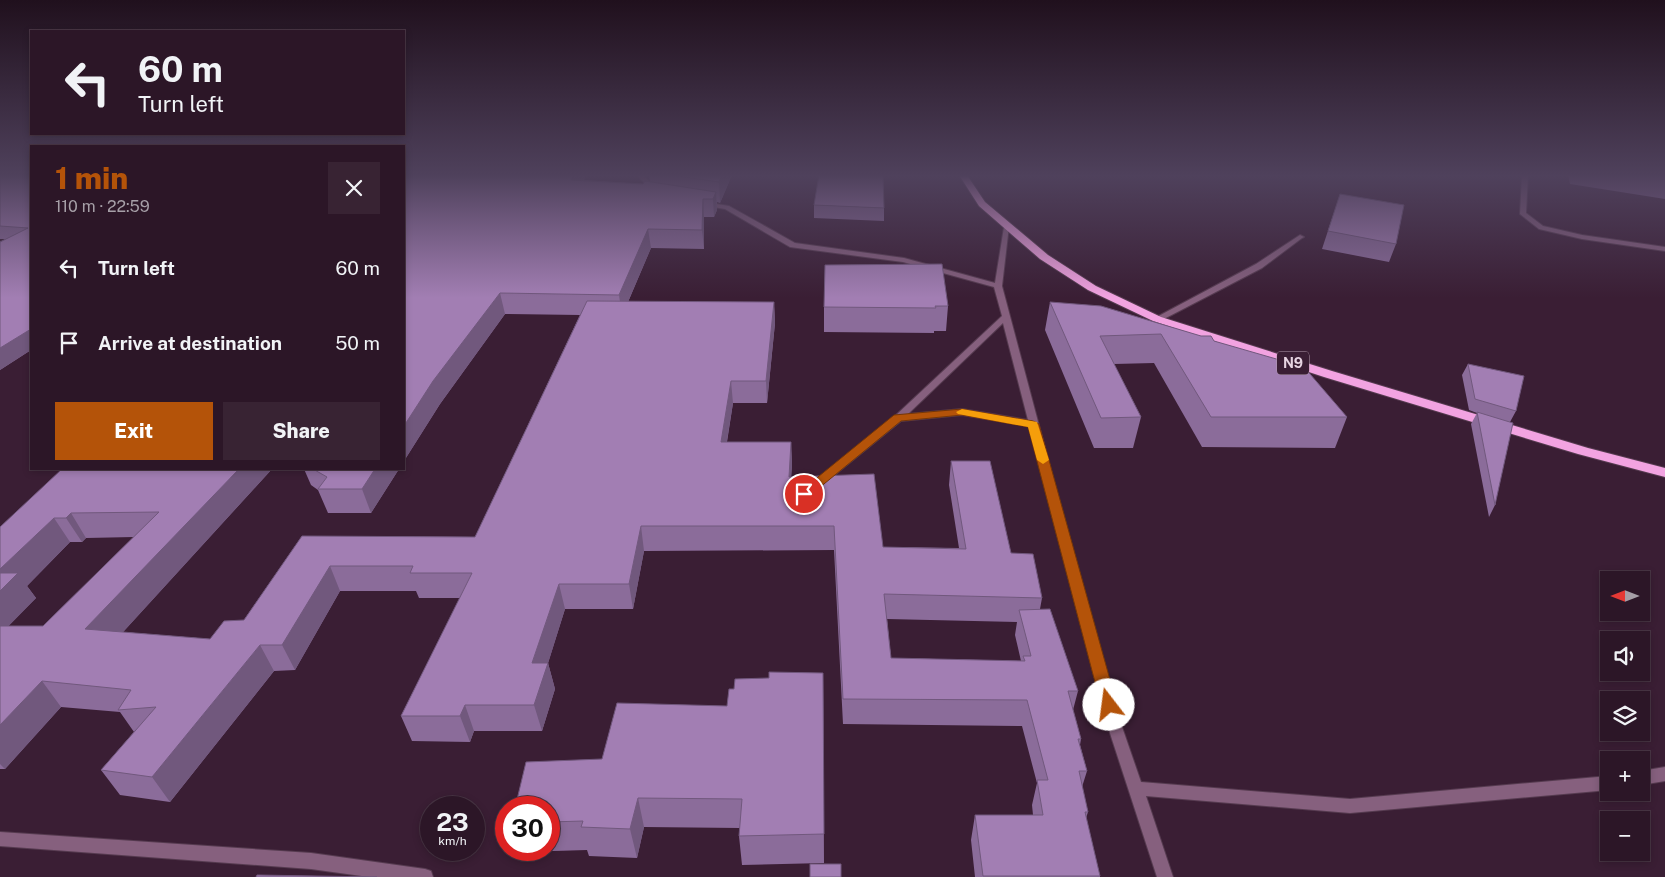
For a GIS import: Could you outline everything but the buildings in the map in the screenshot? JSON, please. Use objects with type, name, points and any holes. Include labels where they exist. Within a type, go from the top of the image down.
[{"type":"highway","name":"N9","points":[[995,216],[1044,257],[1092,288],[1156,319],[1328,374],[1583,451],[1665,473]]},
{"type":"street","points":[[742,216],[792,245],[904,260],[998,286]]},
{"type":"street","points":[[1525,216],[1541,228],[1582,237],[1665,250]]},
{"type":"street","points":[[1007,227],[998,286],[1114,724],[1165,877]]},
{"type":"street","points":[[1156,319],[1259,266],[1300,237]]},
{"type":"street","points":[[811,488],[898,418],[1006,316]]},
{"type":"street","points":[[898,418],[962,412],[1033,424]]},
{"type":"street","points":[[1650,776],[1665,774]]},
{"type":"street","points":[[1136,788],[1350,806],[1600,784]]},
{"type":"street","points":[[0,839],[311,861],[425,877]]},
{"type":"slow traffic","points":[[962,412],[1033,424],[1043,460]]},
{"type":"route","points":[[804,494],[898,418],[962,412],[1033,424],[1109,705]]}]
